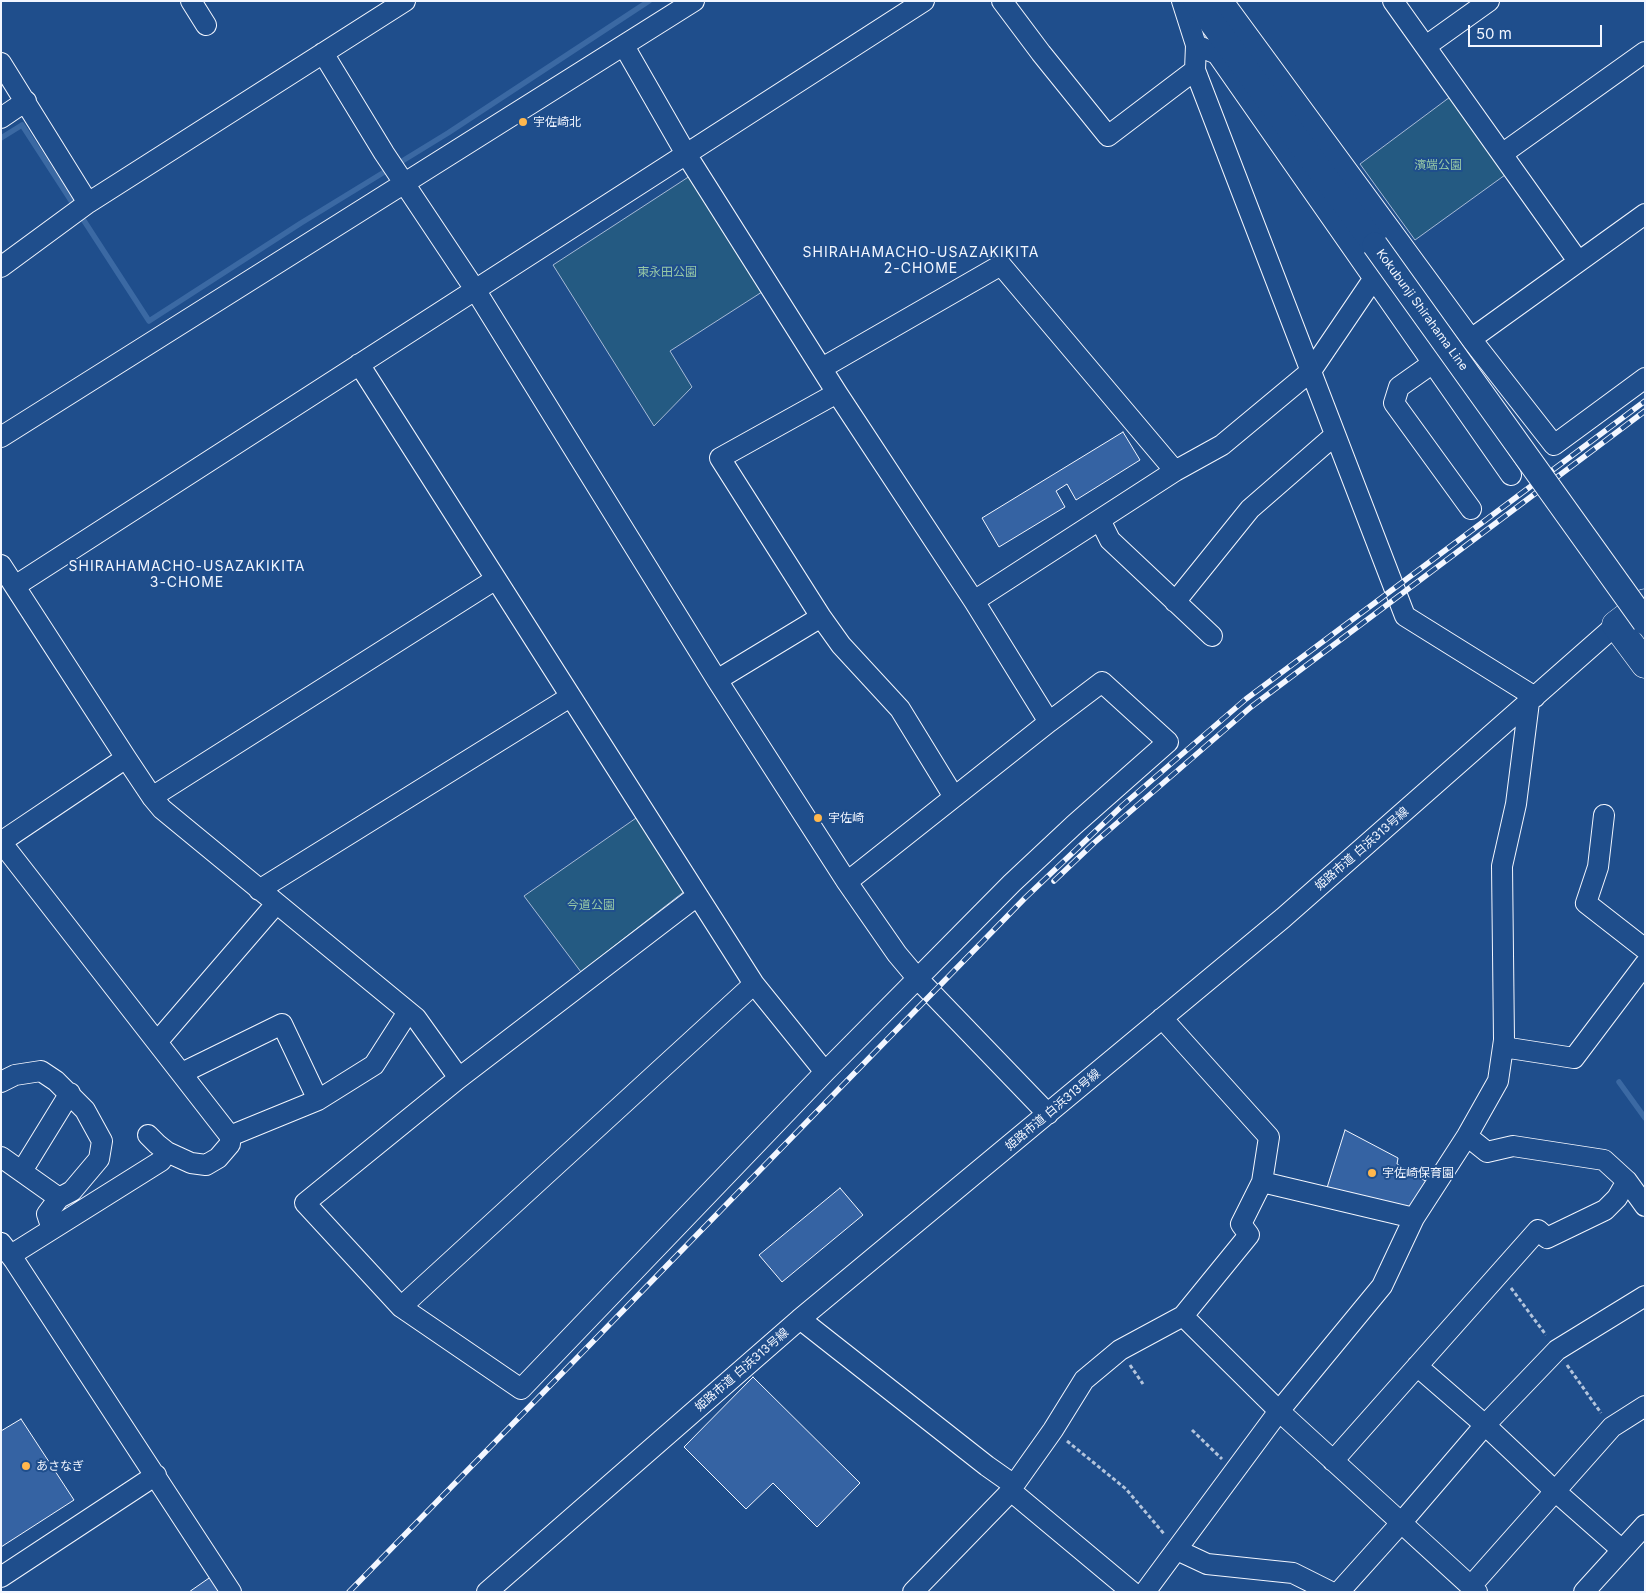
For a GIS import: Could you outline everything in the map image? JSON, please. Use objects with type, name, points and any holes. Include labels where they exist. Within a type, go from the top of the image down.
[{"type":"highway","points":[[1645,602],[1616,625],[1645,664]]},
{"type":"main road","name":"Kokubunji Shirahama Line","points":[[1196,1],[1375,245],[1645,622]]},
{"type":"street","points":[[191,1],[206,25]]},
{"type":"street","points":[[1,267],[88,203],[405,1]]},
{"type":"street","points":[[1,438],[694,1]]},
{"type":"street","points":[[15,586],[924,1]]},
{"type":"street","points":[[1002,1],[1108,136],[1195,70]]},
{"type":"street","points":[[1145,1592],[1279,1411],[1382,1286],[1414,1218],[1467,1136],[1498,1081],[1503,1048],[1502,866],[1516,804],[1532,699],[1405,616],[1195,70],[1196,45],[1182,1]]},
{"type":"street","points":[[1218,1],[1228,8],[1471,339],[1554,445],[1645,378]]},
{"type":"street","points":[[1393,1],[1578,261]]},
{"type":"street","points":[[1426,46],[1489,1]]},
{"type":"street","points":[[1196,45],[1217,54],[1511,474]]},
{"type":"street","points":[[624,46],[686,154],[837,393],[974,601],[1049,722]]},
{"type":"street","points":[[1502,154],[1645,52]]},
{"type":"street","points":[[323,53],[384,153],[476,291],[717,680],[847,882],[918,979],[1048,1114]]},
{"type":"street","points":[[1,64],[26,101],[88,203]]},
{"type":"street","points":[[1,118],[26,101]]},
{"type":"street","points":[[1471,339],[1645,214]]},
{"type":"street","points":[[822,368],[1001,265],[1175,471]]},
{"type":"street","points":[[974,601],[1175,471],[1222,445],[1311,371],[1374,278]]},
{"type":"street","points":[[1433,363],[1398,387],[1394,403],[1472,509]]},
{"type":"street","points":[[359,364],[754,984],[825,1072]]},
{"type":"street","points":[[837,393],[720,458],[821,617],[841,645],[900,709],[954,797]]},
{"type":"street","points":[[1175,602],[1250,509],[1335,435]]},
{"type":"street","points":[[1100,520],[1110,540],[1212,636]]},
{"type":"street","points":[[1,565],[126,758],[162,809],[416,1018],[459,1078]]},
{"type":"street","points":[[152,797],[496,579]]},
{"type":"street","points":[[717,680],[821,617]]},
{"type":"street","name":"姫路市道 白浜313号線","points":[[487,1592],[800,1319],[1283,918],[1616,625]]},
{"type":"street","points":[[697,896],[459,1078],[305,1203],[401,1307],[521,1389],[825,1072],[1012,883],[1168,742],[1102,682],[847,882]]},
{"type":"street","points":[[259,890],[570,697]]},
{"type":"street","points":[[126,758],[3,838],[230,1136],[230,1144],[218,1158],[206,1165],[191,1163],[168,1152],[148,1135]]},
{"type":"street","points":[[1604,815],[1598,868],[1586,903],[1645,949]]},
{"type":"street","points":[[157,1042],[276,904]]},
{"type":"street","points":[[1503,1048],[1574,1058],[1645,964]]},
{"type":"street","points":[[401,1307],[754,984]]},
{"type":"street","points":[[230,1136],[318,1100],[374,1064],[408,1012]]},
{"type":"street","points":[[914,1592],[1012,1488],[1084,1380],[1120,1350],[1183,1316],[1248,1235],[1241,1224],[1262,1182],[1269,1137],[1162,1018]]},
{"type":"street","points":[[182,1073],[282,1024],[318,1100]]},
{"type":"street","points":[[1,1082],[15,1075],[41,1071],[56,1081],[85,1110],[102,1140],[98,1159],[72,1191],[59,1198],[48,1214],[52,1229]]},
{"type":"street","points":[[22,1171],[70,1094]]},
{"type":"street","points":[[1467,1136],[1487,1152],[1514,1146],[1604,1160],[1627,1181],[1645,1206]]},
{"type":"street","points":[[168,1152],[161,1161],[7,1257],[156,1475],[231,1592]]},
{"type":"street","points":[[1,1157],[59,1198]]},
{"type":"street","points":[[1334,1461],[1538,1230],[1547,1238],[1605,1210],[1617,1198],[1627,1181]]},
{"type":"street","points":[[1262,1182],[1414,1218]]},
{"type":"street","points":[[1338,1592],[1485,1425],[1557,1350],[1645,1296]]},
{"type":"street","points":[[1183,1316],[1279,1411],[1474,1589],[1555,1491],[1612,1428],[1645,1406]]},
{"type":"street","points":[[800,1319],[987,1466],[1132,1592]]},
{"type":"street","points":[[1417,1366],[1485,1425],[1555,1491],[1622,1550]]},
{"type":"street","points":[[1,1577],[156,1475]]},
{"type":"street","points":[[1584,1592],[1645,1525]]},
{"type":"street","points":[[1177,1550],[1207,1564],[1293,1573],[1331,1592]]},
{"type":"path","points":[[1052,1430],[1126,1489],[1177,1550]]},
{"type":"path","points":[[1192,1430],[1235,1471]]},
{"type":"green space","name":"濱端公園","points":[[1450,97],[1505,175],[1415,240],[1360,164]]},
{"type":"green space","name":"東永田公園","points":[[693,174],[765,290],[670,351],[692,387],[654,426],[553,265]]},
{"type":"green space","name":"今道公園","points":[[639,816],[686,890],[581,972],[524,896]]},
{"type":"building","points":[[1123,432],[1140,460],[1076,500],[1067,484],[1056,491],[1065,507],[999,547],[982,518]]},
{"type":"building","name":"宇佐崎保育園","points":[[1345,1130],[1398,1158],[1397,1164],[1427,1182],[1410,1213],[1326,1191]]},
{"type":"building","points":[[840,1188],[863,1215],[782,1282],[759,1255]]},
{"type":"building","points":[[753,1377],[860,1483],[817,1527],[773,1483],[746,1509],[684,1447]]},
{"type":"building","name":"あさなぎ","points":[[21,1419],[74,1500],[1,1547],[1,1431]]},
{"type":"building","points":[[212,1576],[223,1592],[189,1592]]},
{"type":"waterway","points":[[1,138],[22,125],[149,321],[301,223],[448,133],[649,1]]},
{"type":"waterway","points":[[1619,1082],[1645,1118]]},
{"type":"railway","points":[[349,1592],[1025,898],[1123,805],[1246,699],[1645,401]]},
{"type":"railway","points":[[1054,881],[1094,843],[1251,707],[1645,411]]},
{"type":"place","name":"宇佐崎北","points":[[523,122]]},
{"type":"place","name":"宇佐崎","points":[[818,818]]},
{"type":"place","name":"宇佐崎保育園","points":[[1372,1173]]},
{"type":"place","name":"あさなぎ","points":[[26,1466]]},
{"type":"district","name":"SHIRAHAMACHO-USAZAKIKITA 2-CHOME","points":[[921,262]]},
{"type":"district","name":"SHIRAHAMACHO-USAZAKIKITA 3-CHOME","points":[[187,576]]}]
